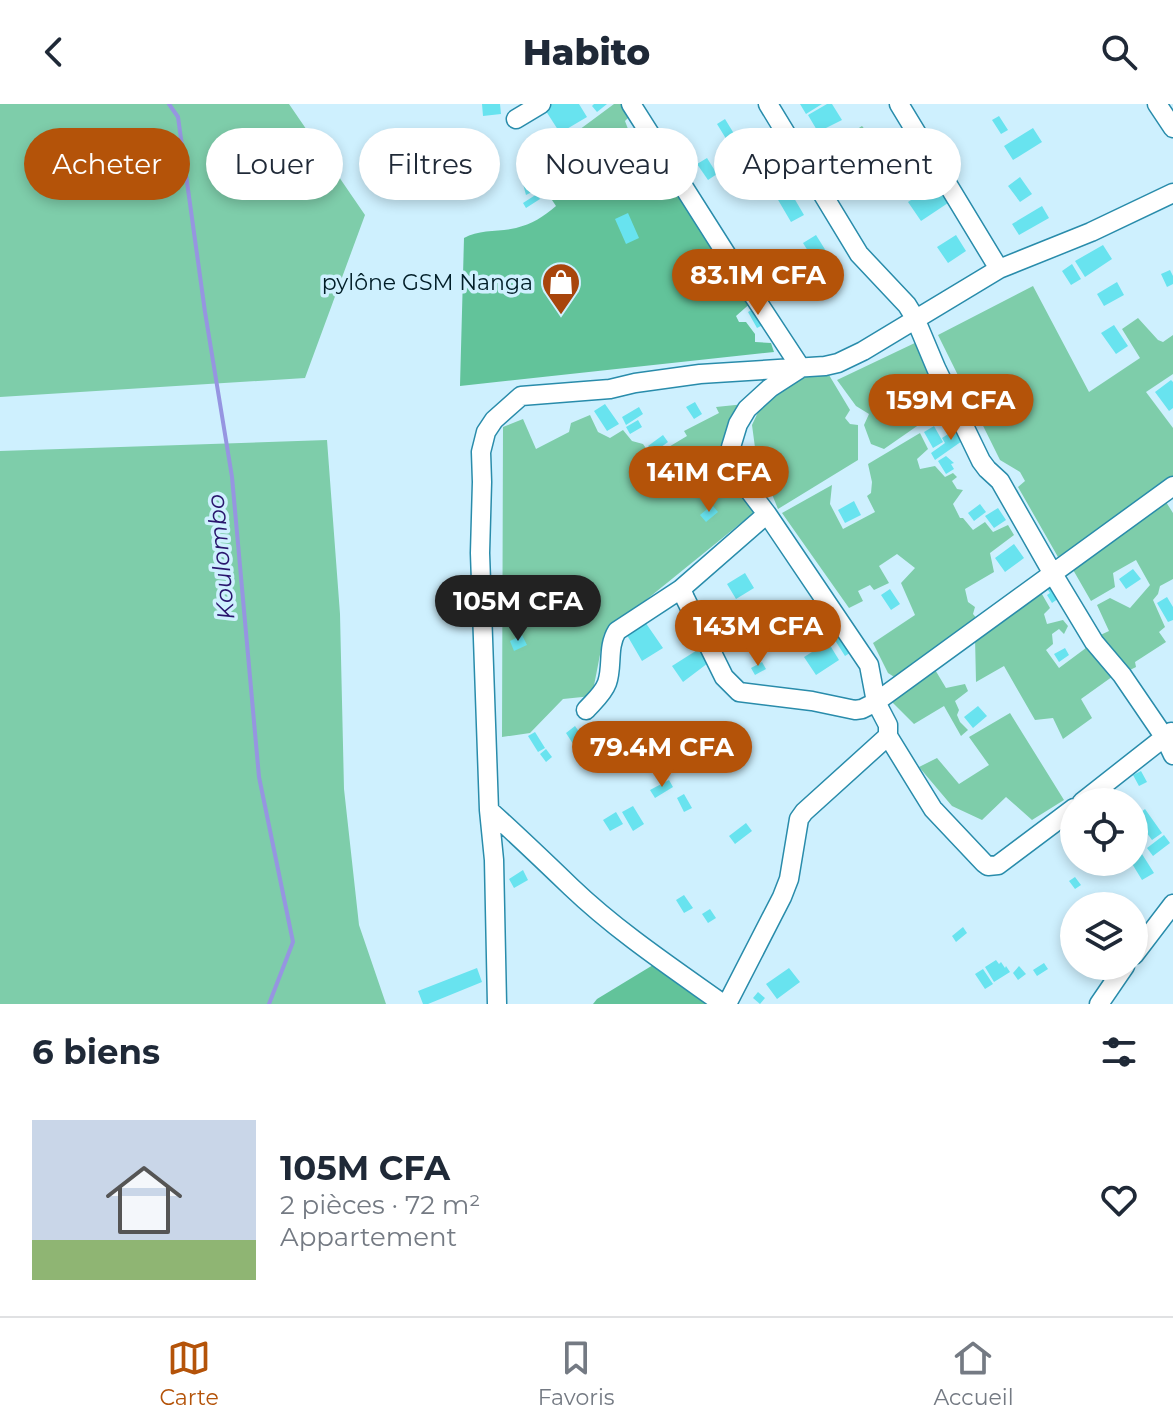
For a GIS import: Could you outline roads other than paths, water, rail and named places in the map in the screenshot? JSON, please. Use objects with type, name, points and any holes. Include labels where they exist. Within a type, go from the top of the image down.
[{"type":"street","points":[[516,119],[541,104]]},
{"type":"street","points":[[631,104],[801,368]]},
{"type":"street","points":[[768,104],[859,254],[907,305],[981,461],[1000,481],[1094,642],[1169,734],[1173,755]]},
{"type":"street","points":[[899,104],[999,269]]},
{"type":"street","points":[[1157,104],[1173,128]]},
{"type":"street","points":[[497,1004],[494,860],[489,810],[480,553],[481,452],[486,432],[494,420],[521,396],[610,389],[700,374],[838,363],[999,269],[1091,232],[1173,193]]},
{"type":"street","points":[[801,368],[770,388],[747,409],[738,424],[731,447],[732,468],[767,514],[869,665],[899,685]]},
{"type":"street","points":[[681,589],[724,677],[739,692],[862,709],[876,702],[1173,486]]},
{"type":"street","points":[[586,710],[608,681],[611,647],[617,631],[681,589],[767,514]]},
{"type":"street","points":[[869,665],[876,702],[888,725],[888,736],[933,809],[984,863],[988,866],[998,865],[1060,818]]},
{"type":"street","points":[[1100,788],[1169,734]]},
{"type":"street","points":[[489,810],[570,886],[636,941],[725,1004],[782,897],[789,879],[799,819],[888,736]]},
{"type":"street","points":[[1148,937],[1173,904]]},
{"type":"street","points":[[1099,1004],[1115,980]]},
{"type":"waterway","name":"Koulombo","points":[[169,104],[178,117],[232,477],[259,777],[293,942],[269,1004]]},
{"type":"place","name":"pylône GSM Nanga","points":[[561,316]]}]
